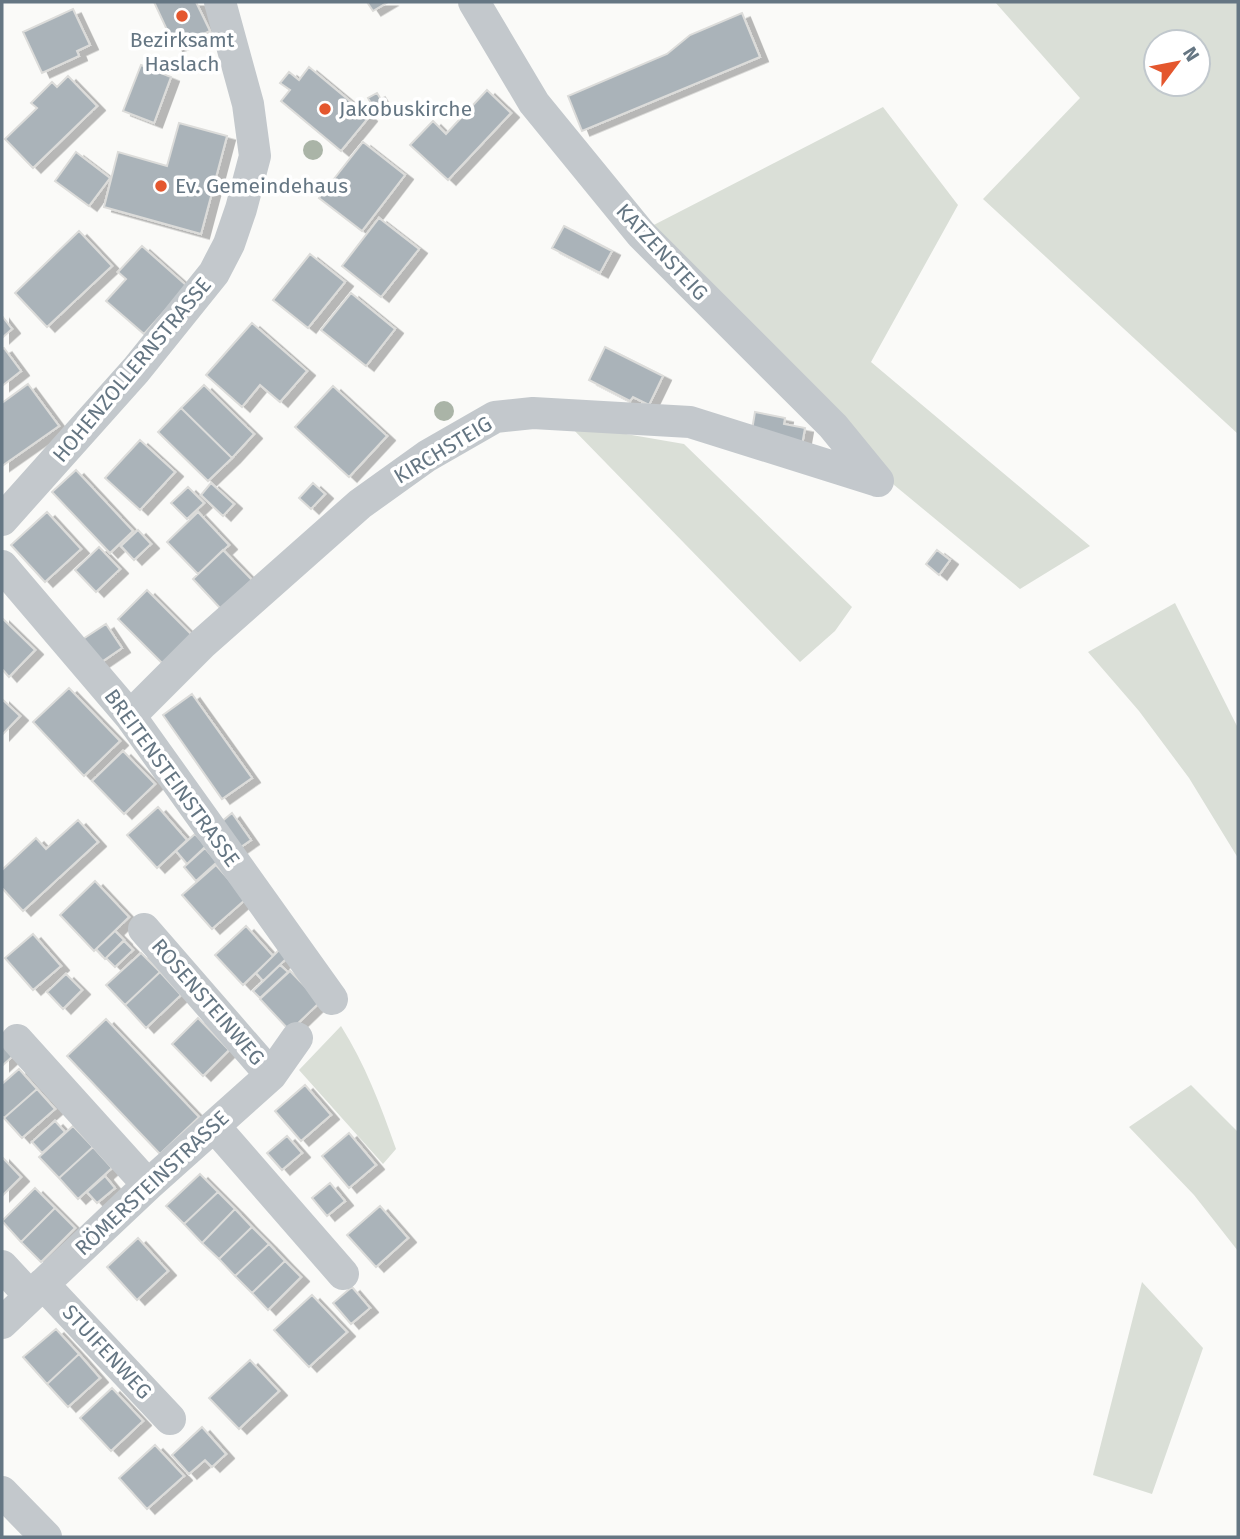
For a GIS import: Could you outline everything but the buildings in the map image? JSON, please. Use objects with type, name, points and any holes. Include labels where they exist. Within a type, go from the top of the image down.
[{"type":"street","name":"HOHENZOLLERNSTRASSE","points":[[2,520],[136,370],[214,273],[229,244],[255,156],[248,104],[220,2]]},
{"type":"street","name":"KATZENSTEIG","points":[[474,2],[534,103],[641,234],[833,426],[878,481]]},
{"type":"street","name":"KIRCHSTEIG","points":[[130,716],[212,635],[360,504],[428,456],[495,417],[533,412],[690,422],[878,481]]},
{"type":"street","name":"BREITENSTEINSTRASSE","points":[[2,566],[130,716],[332,999]]},
{"type":"street","name":"ROSENSTEINWEG","points":[[145,929],[271,1075]]},
{"type":"street","name":"RÖMERSTEINSTRASSE","points":[[2,1324],[148,1185],[271,1075],[297,1038]]},
{"type":"street","points":[[17,1040],[148,1185]]},
{"type":"street","points":[[214,1126],[343,1274]]},
{"type":"street","name":"STUIFENWEG","points":[[2,1266],[36,1290],[170,1419]]},
{"type":"street","points":[[4,1498],[46,1537]]},
{"type":"shaded area","points":[[995,2],[1238,2],[1238,434],[983,199],[1080,98]]},
{"type":"shaded area","points":[[883,107],[958,205],[871,362],[1090,546],[1020,589],[882,475],[646,229]]},
{"type":"shaded area","points":[[568,424],[684,444],[852,607],[835,631],[800,662]]},
{"type":"shaded area","points":[[1175,603],[1238,728],[1238,858],[1189,778],[1139,711],[1088,652]]},
{"type":"shaded area","points":[[341,1026],[372,1086],[396,1149],[383,1164],[299,1070]]},
{"type":"shaded area","points":[[1191,1085],[1238,1132],[1238,1251],[1194,1195],[1129,1127]]},
{"type":"shaded area","points":[[1142,1282],[1203,1348],[1152,1494],[1093,1475]]},
{"type":"place","name":"Bezirksamt Haslach","points":[[182,16]]},
{"type":"place","name":"Jakobuskirche","points":[[325,109]]},
{"type":"place","name":"Ev. Gemeindehaus","points":[[161,186]]}]
